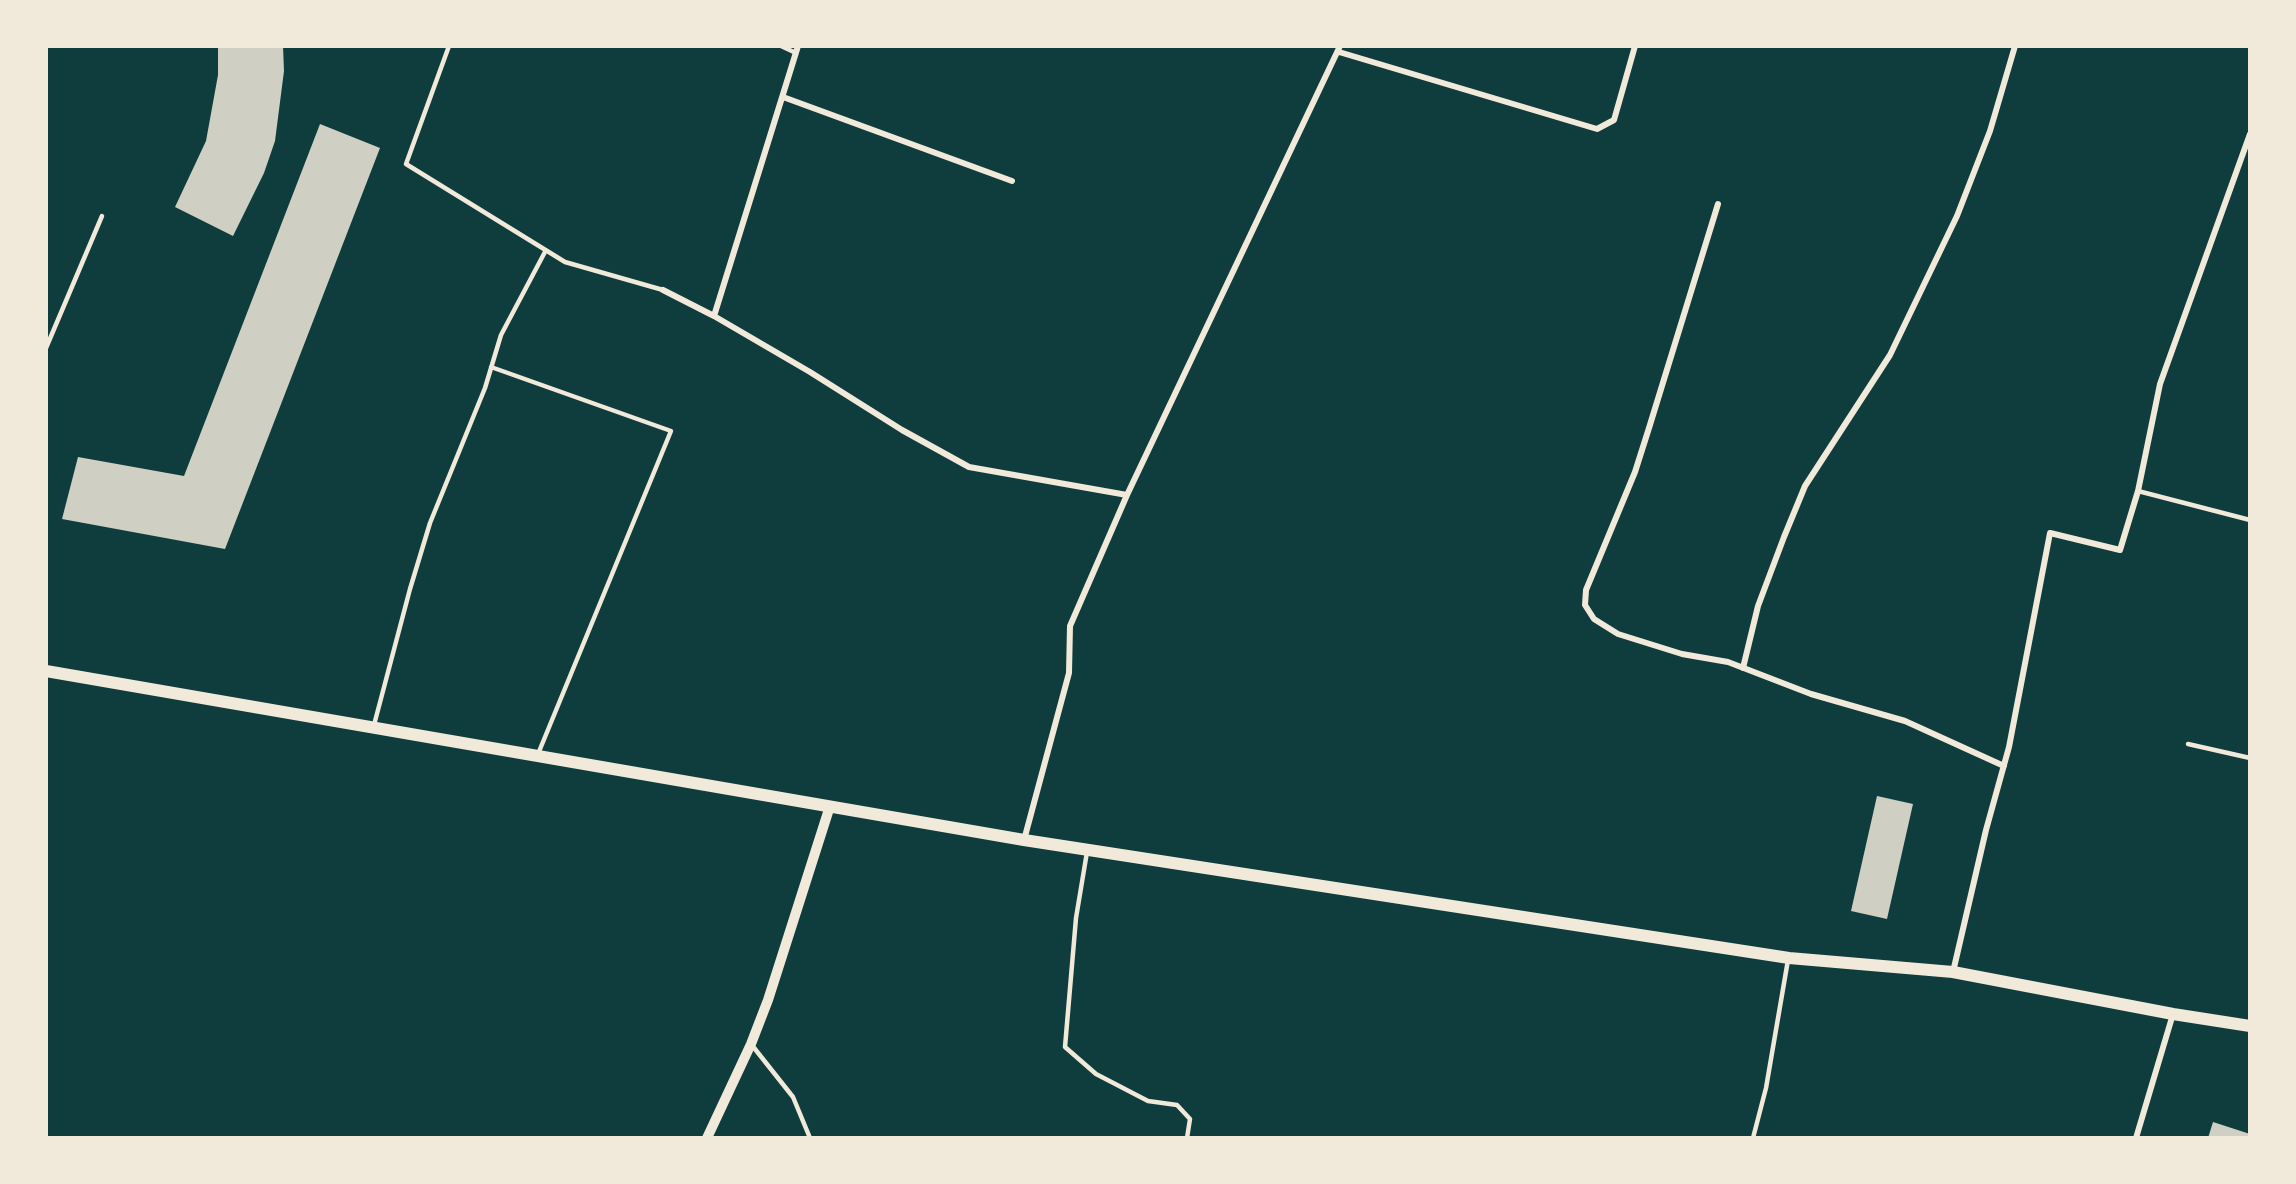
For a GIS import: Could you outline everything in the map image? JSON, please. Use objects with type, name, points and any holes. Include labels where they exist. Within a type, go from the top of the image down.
[{"type":"main road","points":[[46,671],[1024,840],[1789,958],[1953,972],[2173,1014],[2250,1026]]},
{"type":"street","points":[[1024,840],[1069,673],[1070,626],[1127,495],[1339,49],[1597,129],[1614,120],[1635,46]]},
{"type":"street","points":[[1743,668],[1758,606],[1805,486],[1890,355],[1928,278],[1957,216],[1990,130],[2015,46]]},
{"type":"street","points":[[714,316],[797,50]]},
{"type":"street","points":[[783,97],[1012,181]]},
{"type":"street","points":[[1953,972],[1986,830],[2004,766],[2050,533],[2120,550],[2138,491],[2160,384],[2250,134]]},
{"type":"street","points":[[1718,204],[1646,439],[1635,472],[1586,590],[1585,605],[1594,619],[1618,634],[1682,654],[1728,662],[1811,694],[1905,722],[2004,766]]},
{"type":"street","points":[[663,290],[714,316],[810,372],[902,430],[969,467],[1127,495]]},
{"type":"street","points":[[707,1137],[751,1044],[768,1000],[830,806]]},
{"type":"street","points":[[2136,1137],[2173,1014]]},
{"type":"lane","points":[[449,46],[406,165],[565,262],[663,290]]},
{"type":"lane","points":[[781,46],[797,50]]},
{"type":"lane","points":[[46,348],[102,216]]},
{"type":"lane","points":[[373,728],[430,523],[491,367],[501,335],[546,250]]},
{"type":"lane","points":[[491,367],[671,431],[537,757]]},
{"type":"lane","points":[[2138,491],[2250,520]]},
{"type":"lane","points":[[2188,744],[2250,758]]},
{"type":"lane","points":[[1088,850],[1076,918],[1065,1047],[1096,1074],[1148,1101],[1177,1106],[1190,1119],[1187,1137]]},
{"type":"lane","points":[[1753,1137],[1766,1088],[1789,958]]},
{"type":"lane","points":[[751,1044],[793,1097],[810,1137]]},
{"type":"building","points":[[218,46],[283,46],[284,71],[275,141],[264,173],[233,236],[175,207],[206,141],[218,75]]},
{"type":"building","points":[[320,124],[380,148],[225,549],[62,519],[78,457],[184,476]]},
{"type":"building","points":[[1877,796],[1913,804],[1887,919],[1851,911]]},
{"type":"building","points":[[2213,1122],[2250,1134],[2250,1138],[2208,1138]]}]
